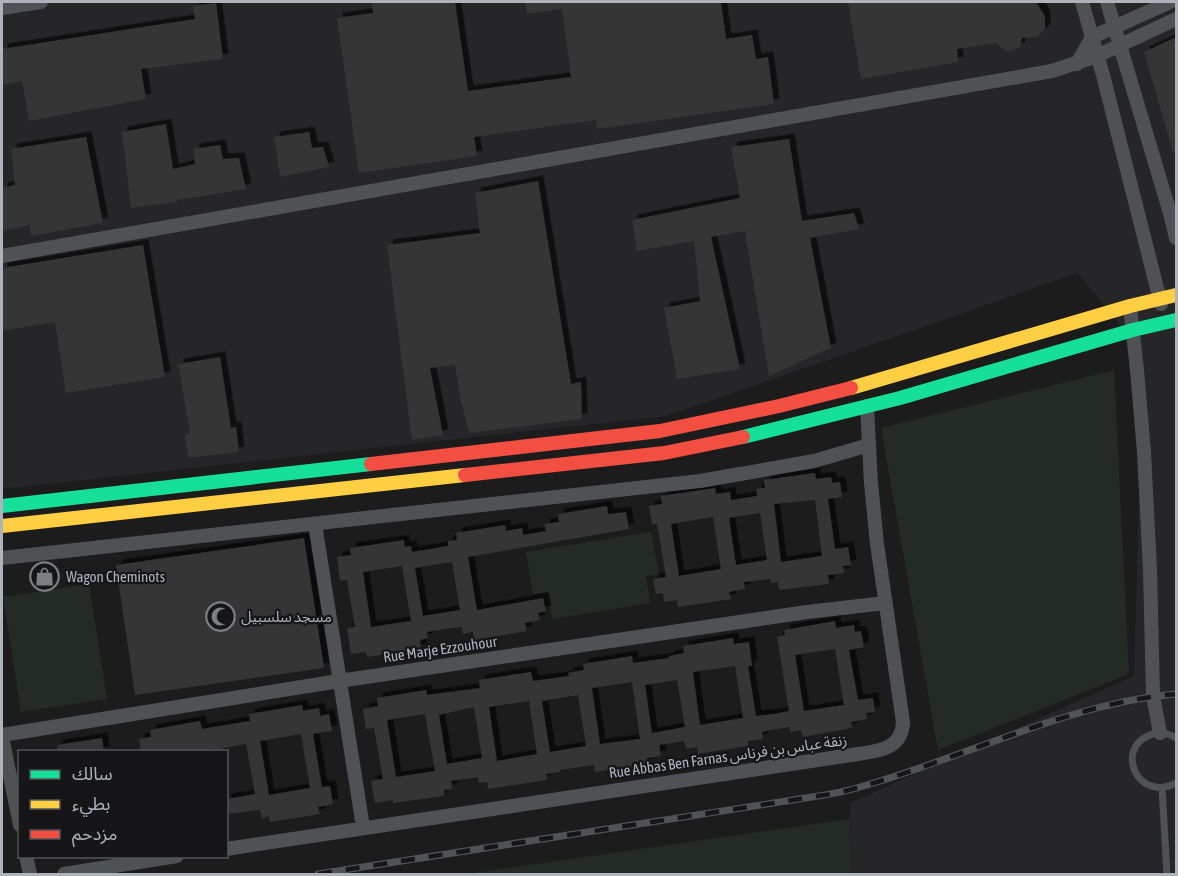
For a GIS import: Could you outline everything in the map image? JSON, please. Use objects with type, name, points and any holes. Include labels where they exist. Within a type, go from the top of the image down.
[{"type":"main road","points":[[2,506],[660,432],[778,408],[1130,306],[1176,295]]},
{"type":"main road","points":[[2,526],[664,453],[784,429],[1171,321]]},
{"type":"street","points":[[2,8],[41,2]]},
{"type":"street","points":[[1082,2],[1160,299],[1171,321]]},
{"type":"street","points":[[1107,2],[1173,216],[1176,238]]},
{"type":"street","points":[[1077,64],[1092,36],[1170,2]]},
{"type":"street","points":[[2,256],[1041,73],[1077,64],[1120,47],[1145,32],[1176,19]]},
{"type":"street","points":[[1130,306],[1143,442],[1150,569],[1153,696],[1160,733]]},
{"type":"street","name":"Rue Abbas Ben Farnas زنقة عباس بن فرناس","points":[[228,849],[888,748],[899,739],[903,722],[873,511],[867,406]]},
{"type":"street","points":[[2,558],[700,481],[814,461],[869,445]]},
{"type":"street","points":[[315,524],[363,827]]},
{"type":"street","name":"Rue Marje Ezzouhour","points":[[2,736],[339,681],[885,603]]},
{"type":"street","points":[[2,736],[18,815]]},
{"type":"street","points":[[26,858],[30,874]]},
{"type":"street","points":[[64,874],[164,858]]},
{"type":"lane","points":[[1176,738],[1165,733],[1152,733],[1137,745],[1132,760],[1139,779],[1153,787],[1162,788],[1176,783]]},
{"type":"lane","points":[[1162,788],[1167,874]]},
{"type":"lane","points":[[1166,860],[1176,858]]},
{"type":"shaded area","points":[[2,2],[1176,2],[1176,874],[852,874],[850,803],[1134,676],[1143,354],[1078,273],[667,416],[2,489]]},
{"type":"shaded area","points":[[1114,370],[1129,674],[938,750],[881,428]]},
{"type":"shaded area","points":[[651,532],[659,574],[646,576],[650,603],[552,619],[548,592],[533,594],[526,552]]},
{"type":"shaded area","points":[[89,584],[107,699],[21,712],[3,597]]},
{"type":"shaded area","points":[[850,819],[852,874],[466,874]]},
{"type":"building","points":[[372,2],[455,2],[468,91],[571,77],[562,9],[527,14],[525,2],[721,2],[726,39],[752,35],[756,59],[768,57],[774,104],[597,129],[596,120],[474,137],[477,156],[359,173],[337,18],[373,13]]},
{"type":"building","points":[[848,2],[1036,2],[1045,16],[1045,29],[1037,37],[1022,38],[1020,47],[1007,52],[996,43],[957,49],[958,62],[861,79]]},
{"type":"building","points":[[216,3],[223,59],[141,69],[146,99],[29,121],[22,81],[2,85],[2,49],[195,19],[193,6]]},
{"type":"building","points":[[1176,37],[1176,151],[1173,152],[1144,52]]},
{"type":"building","points":[[166,124],[173,169],[195,164],[194,149],[220,145],[223,159],[239,158],[246,189],[131,208],[122,132]]},
{"type":"building","points":[[309,132],[312,148],[323,147],[329,167],[280,177],[274,137]]},
{"type":"building","points":[[86,137],[103,223],[31,236],[30,225],[2,231],[2,188],[15,185],[11,149]]},
{"type":"building","points":[[789,139],[802,221],[854,213],[859,229],[810,238],[831,348],[769,376],[745,231],[711,237],[740,369],[677,379],[664,308],[700,301],[694,241],[637,251],[632,220],[740,198],[731,147]]},
{"type":"building","points":[[538,181],[571,384],[581,382],[582,419],[469,433],[455,365],[430,368],[443,435],[412,440],[387,245],[480,233],[475,193]]},
{"type":"building","points":[[143,245],[165,377],[66,393],[55,322],[2,331],[2,268]]},
{"type":"building","points":[[220,357],[231,428],[236,427],[239,452],[188,458],[185,434],[190,433],[178,364]]},
{"type":"building","points":[[815,473],[816,479],[831,477],[832,483],[840,482],[842,497],[828,499],[835,549],[848,547],[851,565],[843,566],[844,573],[828,575],[829,584],[779,590],[778,582],[771,583],[770,579],[744,582],[745,589],[729,592],[731,599],[678,607],[677,600],[664,602],[663,593],[656,594],[653,579],[666,577],[657,524],[652,525],[649,506],[662,504],[661,496],[715,488],[716,494],[730,492],[731,500],[757,496],[756,489],[765,488],[764,480]],"holes":[[[815,500],[822,556],[781,562],[774,504]],[[760,513],[767,560],[736,565],[729,518]],[[713,517],[721,569],[679,576],[671,524]]]},
{"type":"building","points":[[607,506],[608,514],[626,512],[629,529],[468,557],[477,610],[543,598],[546,611],[538,613],[540,620],[525,623],[527,631],[474,640],[473,632],[463,634],[462,627],[444,629],[427,632],[428,638],[420,640],[421,649],[367,657],[366,652],[351,654],[347,628],[355,627],[347,580],[340,581],[337,557],[351,555],[350,548],[404,540],[405,547],[411,546],[412,552],[448,546],[448,541],[457,540],[456,533],[505,525],[506,531],[522,528],[523,535],[546,531],[544,524],[559,522],[558,514]],"holes":[[[452,562],[460,610],[423,616],[415,568]],[[402,566],[411,621],[371,627],[363,572]]]},
{"type":"building","name":"مسجد سلسبيل","points":[[304,538],[324,668],[135,695],[116,565]]},
{"type":"building","points":[[835,621],[836,628],[854,625],[855,632],[861,631],[864,647],[849,650],[858,700],[873,698],[875,712],[866,713],[867,719],[851,722],[852,728],[803,737],[801,730],[790,732],[790,727],[777,729],[762,732],[763,739],[748,741],[748,746],[698,754],[697,747],[686,749],[684,741],[659,745],[661,756],[647,758],[648,764],[595,772],[594,765],[560,770],[560,772],[546,774],[547,780],[488,789],[487,782],[479,783],[478,777],[451,781],[452,789],[444,790],[444,796],[393,803],[393,800],[375,803],[371,781],[383,779],[374,728],[366,729],[363,709],[378,706],[377,698],[426,690],[427,695],[480,688],[479,680],[531,672],[533,681],[569,676],[568,673],[584,670],[583,664],[632,656],[633,663],[669,658],[669,656],[684,653],[683,646],[733,638],[734,644],[749,642],[752,666],[748,666],[756,716],[774,714],[789,711],[777,637],[785,635],[784,630]],"holes":[[[835,649],[844,705],[804,711],[795,655]],[[735,666],[743,718],[700,725],[693,672]],[[677,680],[685,727],[652,733],[645,685]],[[632,682],[640,739],[600,744],[592,688]],[[578,695],[586,746],[550,752],[542,701]],[[529,701],[537,754],[497,761],[489,707]],[[474,707],[482,758],[447,764],[439,715]],[[425,714],[435,771],[396,777],[387,720]]]},
{"type":"building","points":[[302,705],[303,711],[319,708],[320,716],[329,714],[332,731],[313,734],[322,787],[330,786],[333,804],[318,807],[320,814],[270,822],[269,816],[262,818],[260,810],[228,814],[228,799],[255,794],[246,744],[214,750],[141,750],[139,739],[151,737],[150,730],[200,721],[202,729],[250,721],[249,714]],"holes":[[[301,734],[310,788],[269,795],[260,741]]]},
{"type":"building","points":[[102,738],[104,750],[58,750],[57,745]]},
{"type":"railway","points":[[318,874],[844,791],[899,775],[1096,708],[1136,699],[1176,694]]},
{"type":"traffic: fast","points":[[743,437],[900,398],[1133,330],[1176,320]]},
{"type":"traffic: fast","points":[[2,506],[371,464]]},
{"type":"traffic: slow","points":[[851,388],[1130,306],[1176,295]]},
{"type":"traffic: slow","points":[[2,526],[465,475]]},
{"type":"traffic: jam","points":[[371,464],[660,431],[851,388]]},
{"type":"traffic: jam","points":[[465,475],[664,453],[743,437]]},
{"type":"place","name":"Wagon Cheminots","points":[[45,576]]},
{"type":"place","name":"مسجد سلسبيل","points":[[220,616]]}]
